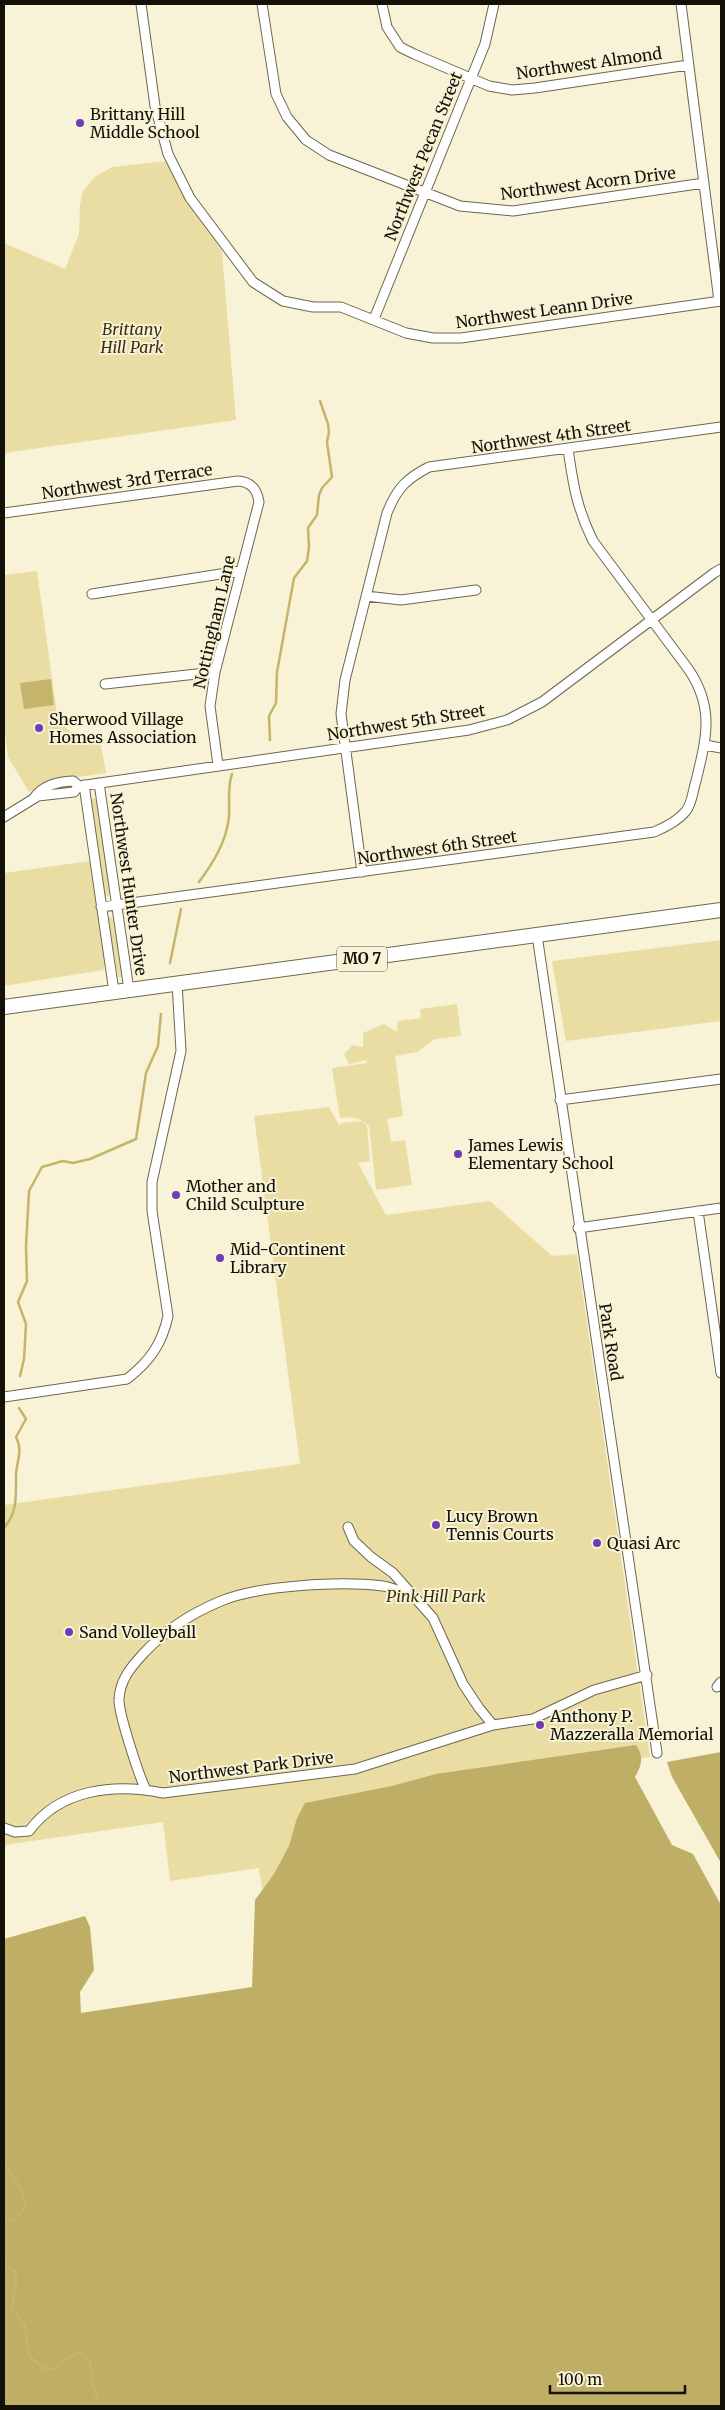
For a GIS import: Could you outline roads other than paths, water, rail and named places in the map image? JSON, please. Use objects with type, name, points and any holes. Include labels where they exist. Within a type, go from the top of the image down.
[{"type":"main road","name":"MO 7","points":[[4,1007],[721,910]]},
{"type":"street","name":"Northwest Leann Drive","points":[[141,4],[156,106],[168,154],[190,198],[222,243],[253,282],[283,301],[313,307],[341,307],[406,333],[433,338],[461,338],[720,301]]},
{"type":"street","name":"Northwest Acorn Drive","points":[[262,4],[276,94],[287,117],[306,140],[329,154],[460,206],[513,211],[704,183]]},
{"type":"street","name":"Northwest Almond","points":[[382,4],[387,27],[400,46],[489,86],[519,89],[688,64]]},
{"type":"street","name":"Northwest Pecan Street","points":[[374,319],[485,44],[494,4]]},
{"type":"street","points":[[681,4],[720,301]]},
{"type":"street","name":"Northwest 4th Street","points":[[366,596],[387,513],[394,495],[409,478],[429,467],[721,428]]},
{"type":"street","name":"Northwest 6th Street","points":[[101,907],[654,832],[671,824],[687,810],[705,745],[707,714],[699,684],[594,541],[581,518],[574,493],[568,449]]},
{"type":"street","name":"Northwest 3rd Terrace","points":[[4,513],[238,481],[247,482],[253,488]]},
{"type":"street","name":"Nottingham Lane","points":[[218,766],[210,706],[215,672],[259,502],[258,494],[253,488]]},
{"type":"street","name":"Northwest 5th Street","points":[[4,817],[34,798],[39,790],[53,784],[73,781],[81,786],[469,730],[508,720],[542,702],[721,569]]},
{"type":"street","points":[[92,594],[240,571]]},
{"type":"street","points":[[362,872],[342,714],[345,680],[366,596],[401,600],[476,590]]},
{"type":"street","points":[[105,684],[215,672]]},
{"type":"street","points":[[705,745],[721,748]]},
{"type":"street","name":"Northwest Hunter Drive","points":[[99,782],[129,990]]},
{"type":"street","name":"Northwest Hunter Drive","points":[[81,786],[114,992]]},
{"type":"street","name":"Park Road","points":[[537,935],[578,1228],[647,1675],[657,1753]]},
{"type":"street","points":[[4,1397],[128,1379],[144,1366],[156,1351],[164,1333],[168,1316],[152,1211],[152,1182],[181,1051],[176,983]]},
{"type":"street","points":[[560,1100],[721,1079]]},
{"type":"street","points":[[578,1228],[721,1208]]},
{"type":"street","points":[[698,1211],[721,1373]]},
{"type":"street","points":[[348,1527],[354,1541],[370,1557],[393,1572],[411,1596]]},
{"type":"street","name":"Northwest Park Drive","points":[[494,1725],[478,1708],[463,1684],[433,1618],[411,1596],[384,1586],[330,1584],[272,1589],[223,1600],[184,1619],[153,1643],[126,1673],[119,1700],[139,1776],[146,1790],[163,1793],[355,1769],[494,1725],[533,1719],[594,1690],[647,1675]]},
{"type":"street","points":[[4,1828],[15,1832],[29,1831],[50,1808],[69,1797],[92,1792],[146,1790]]},
{"type":"waterway","points":[[270,740],[269,716],[276,703],[277,672],[294,578],[307,561],[309,547],[308,528],[317,515],[319,495],[322,488],[332,477],[327,442],[328,424],[320,401]]},
{"type":"waterway","points":[[199,882],[214,859],[228,825],[229,790],[232,774]]},
{"type":"waterway","points":[[170,963],[181,909]]},
{"type":"waterway","points":[[20,1376],[24,1359],[26,1324],[18,1302],[27,1281],[26,1246],[29,1191],[42,1167],[63,1161],[73,1163],[90,1159],[136,1139],[146,1073],[158,1046],[161,1014]]},
{"type":"waterway","points":[[4,1528],[14,1511],[19,1453],[16,1437],[26,1419],[19,1408]]},
{"type":"waterway","points":[[4,2166],[18,2185],[24,2197],[26,2207],[15,2219],[4,2222]]},
{"type":"waterway","points":[[4,2264],[15,2271],[16,2281],[12,2309],[25,2325],[28,2354],[46,2369],[58,2368],[65,2359],[80,2353],[90,2360],[93,2386],[100,2406]]},
{"type":"place","name":"Brittany Hill Middle School","points":[[80,123]]},
{"type":"place","name":"Sherwood Village Homes Association","points":[[39,728]]},
{"type":"place","name":"James Lewis Elementary School","points":[[458,1154]]},
{"type":"place","name":"Mother and Child Sculpture","points":[[176,1195]]},
{"type":"place","name":"Mid-Continent Library","points":[[220,1258]]},
{"type":"place","name":"Lucy Brown Tennis Courts","points":[[436,1525]]},
{"type":"place","name":"Quasi Arc","points":[[597,1543]]},
{"type":"place","name":"Sand Volleyball","points":[[69,1632]]},
{"type":"place","name":"Anthony P. Mazzeralla Memorial","points":[[540,1725]]},
{"type":"park label","name":"Brittany Hill Park","points":[[132,338]]},
{"type":"park label","name":"Pink Hill Park","points":[[436,1596]]}]
